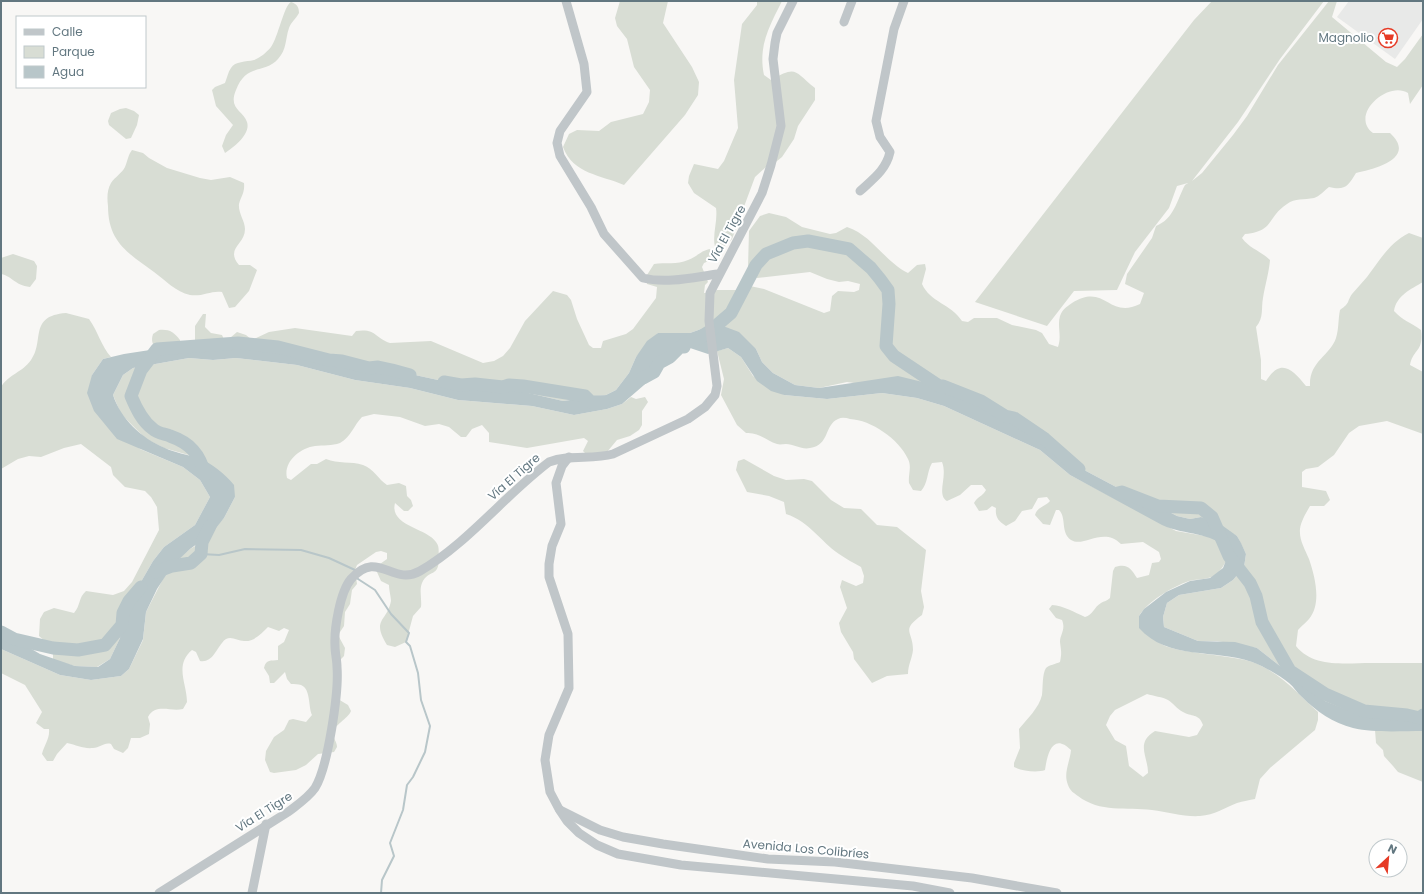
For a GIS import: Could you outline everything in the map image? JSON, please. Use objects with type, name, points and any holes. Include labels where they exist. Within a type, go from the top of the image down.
[{"type":"street","points":[[566,1],[584,64],[587,92],[560,131],[557,143],[560,156],[591,207],[604,234],[643,278],[652,281],[672,280],[718,274]]},
{"type":"street","name":"Vía El Tigre","points":[[160,893],[304,800],[315,788],[322,771],[336,702],[336,635],[343,592],[351,579],[364,568],[371,565],[404,576],[418,572],[443,555],[539,469],[549,462],[570,457],[601,457],[613,454],[698,414],[711,402],[715,395],[717,386],[709,321],[710,293],[718,274],[762,193],[771,165],[781,126],[773,59],[775,43],[777,33],[793,1]]},
{"type":"street","points":[[844,22],[852,1]]},
{"type":"street","points":[[860,191],[881,172],[888,161],[890,152],[880,137],[876,121],[894,29],[904,1]]},
{"type":"street","points":[[570,457],[562,466],[556,483],[561,524],[552,546],[549,564],[550,577],[568,634],[570,650],[569,688],[549,735],[545,760],[550,792],[559,809],[580,833],[597,845],[618,854],[681,865],[913,886],[950,893]]},
{"type":"street","name":"Avenida Los Colibríes","points":[[559,809],[600,830],[622,837],[669,845],[768,859],[834,862],[972,878],[1057,893]]},
{"type":"street","points":[[252,893],[266,824]]},
{"type":"shaded area","name":"Magnolio","points":[[1349,1],[1423,1],[1423,19],[1395,59],[1337,17]]},
{"type":"green space","points":[[620,1],[668,1],[663,23],[692,67],[699,82],[698,95],[685,115],[624,185],[597,176],[581,168],[568,156],[563,147],[569,134],[577,130],[599,131],[611,122],[643,114],[649,102],[650,90],[634,67],[627,39],[617,26],[615,18]]},
{"type":"green space","points":[[757,1],[782,1],[766,37],[762,55],[764,75],[771,80],[779,75],[791,71],[795,72],[815,88],[815,100],[798,126],[794,139],[782,157],[772,165],[766,167],[755,177],[732,239],[721,250],[715,247],[714,242],[716,208],[694,193],[688,183],[689,176],[694,164],[718,169],[724,161],[738,128],[734,80],[742,24],[757,5]]},
{"type":"green space","points":[[1212,1],[1324,1],[1280,59],[1238,122],[1192,181],[1202,173],[1233,135],[1247,116],[1278,65],[1329,1],[1337,1],[1332,17],[1386,62],[1397,67],[1405,59],[1423,34],[1423,85],[1410,104],[1408,93],[1400,90],[1391,91],[1374,101],[1368,109],[1366,117],[1367,126],[1373,133],[1390,133],[1397,142],[1399,149],[1396,156],[1391,161],[1374,169],[1356,173],[1351,181],[1342,188],[1329,187],[1316,197],[1290,202],[1280,209],[1266,227],[1255,232],[1245,234],[1242,238],[1248,245],[1270,260],[1261,317],[1259,324],[1256,327],[1261,360],[1261,379],[1266,381],[1277,369],[1287,368],[1292,371],[1306,386],[1310,386],[1313,370],[1329,350],[1336,338],[1340,310],[1347,304],[1352,294],[1367,277],[1385,252],[1402,237],[1409,233],[1423,238],[1423,282],[1409,290],[1401,297],[1395,306],[1394,311],[1421,330],[1422,337],[1420,347],[1413,356],[1410,365],[1423,372],[1423,434],[1387,421],[1359,426],[1349,433],[1334,455],[1318,467],[1306,469],[1302,472],[1302,487],[1326,491],[1330,500],[1324,506],[1310,506],[1301,526],[1300,537],[1313,574],[1316,598],[1313,613],[1298,630],[1296,646],[1311,658],[1330,663],[1423,663],[1423,718],[1391,718],[1360,715],[1325,701],[1257,648],[1217,641],[1198,641],[1164,627],[1163,617],[1167,603],[1179,595],[1221,588],[1233,580],[1244,567],[1246,554],[1237,536],[1201,517],[1190,519],[1177,516],[1158,506],[1135,497],[1086,471],[981,401],[847,382],[819,388],[795,385],[773,373],[762,362],[756,349],[704,328],[690,333],[658,333],[636,357],[629,373],[616,390],[606,395],[563,401],[503,387],[461,385],[392,370],[356,366],[264,346],[236,343],[230,338],[237,332],[246,335],[252,340],[269,332],[295,328],[352,336],[356,331],[363,330],[372,332],[390,343],[431,341],[483,363],[494,361],[503,356],[510,348],[525,321],[553,291],[567,295],[571,300],[577,319],[589,345],[593,348],[601,348],[603,341],[626,334],[633,329],[656,298],[657,287],[647,284],[647,275],[654,264],[684,262],[704,251],[711,249],[717,253],[716,258],[704,263],[702,267],[708,282],[705,285],[704,293],[710,293],[717,290],[737,290],[750,286],[764,289],[824,313],[830,311],[832,296],[838,291],[854,292],[859,290],[860,284],[848,281],[839,282],[810,272],[757,278],[748,267],[749,231],[760,216],[769,213],[786,217],[802,227],[830,234],[836,233],[847,227],[856,231],[871,242],[892,262],[908,273],[917,265],[925,264],[926,269],[922,284],[930,295],[957,315],[962,321],[968,322],[974,318],[997,318],[1012,325],[1036,330],[1042,333],[1049,344],[1058,347],[1060,339],[1060,316],[1064,309],[1072,303],[1083,298],[1092,297],[1100,298],[1121,308],[1129,308],[1140,304],[1144,293],[1125,284],[1127,274],[1152,238],[1156,226],[1167,219],[1171,214],[1185,185],[1188,183],[1177,186],[1169,208],[1135,252],[1117,290],[1074,291],[1047,326],[975,302],[1194,20]]},
{"type":"green space","points":[[291,2],[297,6],[299,13],[290,26],[281,55],[273,64],[250,72],[240,82],[236,90],[234,96],[235,105],[245,118],[248,127],[241,140],[225,153],[222,146],[226,135],[233,125],[216,106],[212,90],[215,87],[225,83],[229,71],[235,64],[254,60],[263,55],[269,49],[274,43],[288,4]]},
{"type":"green space","points":[[126,108],[139,115],[137,125],[131,138],[126,139],[109,125],[108,121],[111,113]]},
{"type":"green space","points":[[132,150],[143,153],[167,168],[200,178],[211,180],[230,177],[244,183],[243,194],[239,207],[245,229],[242,239],[234,254],[239,265],[250,265],[257,270],[249,291],[235,307],[229,308],[222,292],[190,295],[180,291],[136,259],[121,245],[116,238],[109,218],[107,200],[108,191],[111,183],[125,167]]},
{"type":"green space","points":[[13,254],[34,261],[37,266],[36,279],[30,287],[21,285],[9,277],[1,274],[1,258]]},
{"type":"green space","points":[[66,313],[89,319],[111,357],[103,359],[92,375],[140,449],[183,467],[200,480],[210,497],[195,525],[164,547],[153,561],[123,613],[120,638],[110,659],[97,667],[75,666],[53,660],[53,648],[39,636],[40,619],[44,612],[54,608],[74,613],[86,591],[113,595],[124,591],[132,582],[159,530],[157,507],[145,491],[125,487],[113,475],[111,467],[81,444],[64,448],[41,457],[29,456],[18,459],[1,469],[1,387],[8,379],[24,368],[31,360],[35,353],[42,324],[46,319],[54,315]]},
{"type":"green space","points":[[203,314],[206,314],[205,327],[211,333],[222,335],[226,344],[187,347],[189,343],[195,341],[195,326]]},
{"type":"green space","points":[[159,330],[166,330],[176,335],[180,340],[180,348],[157,349],[152,342],[152,338],[153,334]]},
{"type":"green space","points":[[728,348],[741,357],[753,376],[784,395],[827,399],[882,393],[917,398],[944,406],[1040,450],[1070,475],[1176,531],[1211,537],[1222,543],[1230,550],[1225,563],[1216,574],[1206,579],[1189,581],[1175,587],[1154,600],[1139,616],[1154,638],[1166,646],[1189,652],[1231,657],[1252,662],[1271,671],[1280,677],[1318,712],[1318,720],[1315,730],[1270,768],[1260,779],[1255,799],[1237,803],[1215,813],[1200,816],[1188,816],[1142,809],[1104,807],[1086,801],[1074,793],[1069,787],[1066,776],[1071,750],[1065,745],[1059,743],[1055,744],[1049,753],[1045,770],[1030,771],[1021,770],[1014,767],[1014,763],[1020,748],[1019,729],[1040,700],[1046,668],[1060,662],[1060,642],[1063,623],[1062,620],[1056,618],[1049,609],[1052,605],[1085,617],[1088,616],[1102,602],[1110,598],[1113,571],[1115,567],[1126,566],[1137,578],[1149,575],[1152,563],[1159,562],[1161,559],[1159,552],[1143,542],[1121,544],[1114,539],[1107,537],[1076,542],[1071,540],[1064,529],[1063,517],[1059,510],[1056,510],[1050,525],[1043,524],[1035,515],[1037,510],[1050,501],[1047,497],[1038,498],[1032,509],[1022,511],[1015,521],[1006,526],[998,518],[996,508],[992,506],[987,510],[979,511],[974,503],[986,490],[982,485],[971,485],[960,495],[947,501],[944,498],[942,494],[944,473],[942,462],[932,463],[925,485],[921,491],[913,490],[909,483],[909,462],[898,444],[884,432],[858,420],[844,418],[838,419],[831,426],[821,443],[810,448],[801,448],[789,444],[778,444],[758,435],[746,433],[737,425],[721,395],[724,379],[717,351]],"holes":[[[1147,694],[1168,700],[1186,714],[1197,717],[1203,725],[1197,735],[1189,737],[1155,731],[1149,736],[1145,740],[1144,745],[1148,773],[1143,777],[1129,766],[1126,746],[1115,740],[1106,725],[1110,716],[1115,710]]]},
{"type":"green space","points":[[189,358],[213,360],[236,358],[297,365],[355,380],[410,388],[458,400],[532,406],[574,415],[607,409],[622,404],[631,397],[636,399],[645,397],[648,402],[642,411],[642,425],[639,430],[630,436],[617,440],[607,452],[587,455],[583,451],[588,441],[584,438],[527,448],[489,442],[489,433],[482,425],[472,429],[466,437],[461,437],[449,427],[439,424],[425,426],[400,417],[374,414],[362,417],[347,438],[340,443],[334,445],[309,447],[298,453],[290,461],[286,472],[287,478],[291,480],[311,464],[317,464],[326,459],[363,465],[370,469],[387,485],[399,483],[406,486],[407,496],[411,500],[413,506],[408,511],[404,511],[395,503],[395,511],[398,517],[403,522],[431,537],[436,542],[438,547],[439,564],[435,571],[425,578],[422,583],[421,607],[413,616],[406,642],[395,647],[387,645],[380,630],[380,625],[391,601],[389,585],[381,581],[377,572],[380,564],[387,559],[387,553],[381,551],[376,552],[357,565],[355,570],[357,584],[352,590],[350,604],[345,612],[344,626],[338,635],[345,648],[344,656],[339,661],[333,696],[348,705],[351,711],[335,728],[333,736],[337,747],[334,752],[318,754],[306,765],[296,770],[274,773],[270,772],[265,760],[266,751],[274,737],[284,730],[289,720],[293,719],[306,722],[312,715],[306,690],[301,685],[291,684],[287,679],[285,672],[274,683],[270,683],[269,676],[264,668],[265,665],[269,661],[278,660],[278,646],[284,642],[289,630],[284,628],[279,631],[268,627],[258,637],[248,641],[227,638],[208,660],[200,661],[196,652],[192,650],[184,662],[183,668],[187,702],[183,709],[155,710],[148,717],[150,724],[149,734],[140,738],[131,738],[128,748],[123,753],[114,749],[111,744],[89,748],[67,743],[53,761],[47,761],[42,754],[48,739],[49,729],[44,729],[36,723],[42,712],[25,685],[1,673],[1,649],[60,675],[91,680],[121,676],[129,669],[143,640],[146,612],[164,577],[181,557],[190,549],[202,542],[224,518],[235,497],[199,458],[164,448],[146,439],[121,414],[113,395],[123,375],[133,368]]},
{"type":"green space","points":[[744,459],[774,476],[786,480],[804,479],[812,481],[831,500],[844,508],[861,509],[877,525],[897,527],[926,550],[921,591],[924,607],[922,615],[911,624],[909,628],[913,650],[908,674],[887,676],[872,683],[854,659],[853,652],[841,632],[839,623],[847,608],[840,587],[842,580],[856,586],[863,583],[864,576],[861,567],[844,558],[832,549],[802,522],[786,514],[784,502],[769,496],[747,492],[736,470],[738,461]]},
{"type":"green space","points":[[1375,730],[1423,731],[1423,782],[1398,772],[1384,756],[1383,750],[1376,743]]},
{"type":"water","points":[[723,326],[739,332],[756,349],[762,362],[773,373],[795,385],[819,388],[898,376],[939,386],[981,401],[1036,433],[1086,471],[1135,497],[1158,506],[1177,516],[1190,519],[1201,517],[1223,526],[1237,536],[1241,543],[1246,554],[1244,567],[1233,580],[1221,588],[1179,595],[1167,603],[1163,617],[1164,627],[1198,641],[1235,642],[1257,648],[1325,701],[1360,715],[1391,718],[1423,718],[1423,731],[1370,731],[1346,726],[1319,712],[1289,683],[1262,666],[1238,658],[1192,652],[1163,645],[1150,638],[1139,628],[1139,616],[1144,609],[1166,592],[1190,581],[1210,578],[1223,568],[1230,550],[1222,544],[1206,537],[1162,525],[1070,475],[1040,450],[944,406],[917,398],[882,393],[827,399],[784,395],[771,391],[757,381],[741,357],[728,348],[708,354],[687,347],[669,351],[661,358],[651,379],[622,404],[607,409],[574,415],[532,406],[458,400],[410,388],[355,380],[297,365],[236,358],[213,360],[189,358],[133,368],[123,375],[113,395],[121,412],[127,420],[140,433],[156,444],[169,450],[207,462],[217,469],[234,485],[235,497],[224,518],[212,533],[190,549],[172,566],[157,589],[146,612],[143,639],[129,669],[121,676],[91,680],[60,675],[1,649],[1,627],[6,634],[40,654],[75,666],[98,667],[110,659],[120,638],[123,613],[153,561],[164,547],[195,525],[210,497],[200,480],[183,467],[117,439],[94,411],[87,393],[92,375],[103,359],[163,348],[238,343],[290,351],[369,368],[392,370],[461,385],[503,387],[563,401],[606,395],[616,390],[629,373],[636,357],[647,341],[658,333],[690,333],[704,328]]},
{"type":"waterway","points":[[643,378],[654,372],[659,363],[670,357],[680,347],[684,347],[686,342],[699,338],[710,331],[731,313],[756,265],[766,254],[793,243],[808,241],[849,249],[871,268],[888,290],[889,304],[886,346],[894,356],[939,386],[943,386],[981,401],[1005,416],[1014,418],[1045,439],[1079,469]]},
{"type":"waterway","points":[[205,475],[200,461],[193,450],[183,442],[157,432],[149,426],[140,414],[131,396],[141,370],[157,349],[238,343],[278,347],[329,360],[342,361],[369,368],[378,367],[410,375]]},
{"type":"waterway","points":[[444,382],[461,385],[475,384],[503,387],[509,385],[523,386],[585,396],[591,402],[603,402]]},
{"type":"waterway","points":[[1118,493],[1122,492],[1158,506],[1201,508],[1212,517],[1229,556],[1250,583],[1256,596],[1262,622],[1290,671],[1325,694],[1364,711],[1407,715],[1420,718],[1423,715]]},
{"type":"waterway","points":[[156,572],[172,566],[191,563],[201,554],[202,542],[210,526]]},
{"type":"waterway","points":[[201,554],[219,555],[245,549],[301,550],[329,558],[355,570]]},
{"type":"waterway","points":[[357,577],[375,590],[391,614],[409,633],[406,642],[410,646],[418,673],[421,700],[430,726],[425,752],[413,777],[407,785],[403,810],[390,843],[394,856],[382,880],[381,893]]},
{"type":"waterway","points":[[1,632],[14,639],[53,648],[78,650],[105,645],[122,625],[123,613],[129,601],[141,587]]},
{"type":"place","name":"Magnolio","points":[[1388,38]]}]
